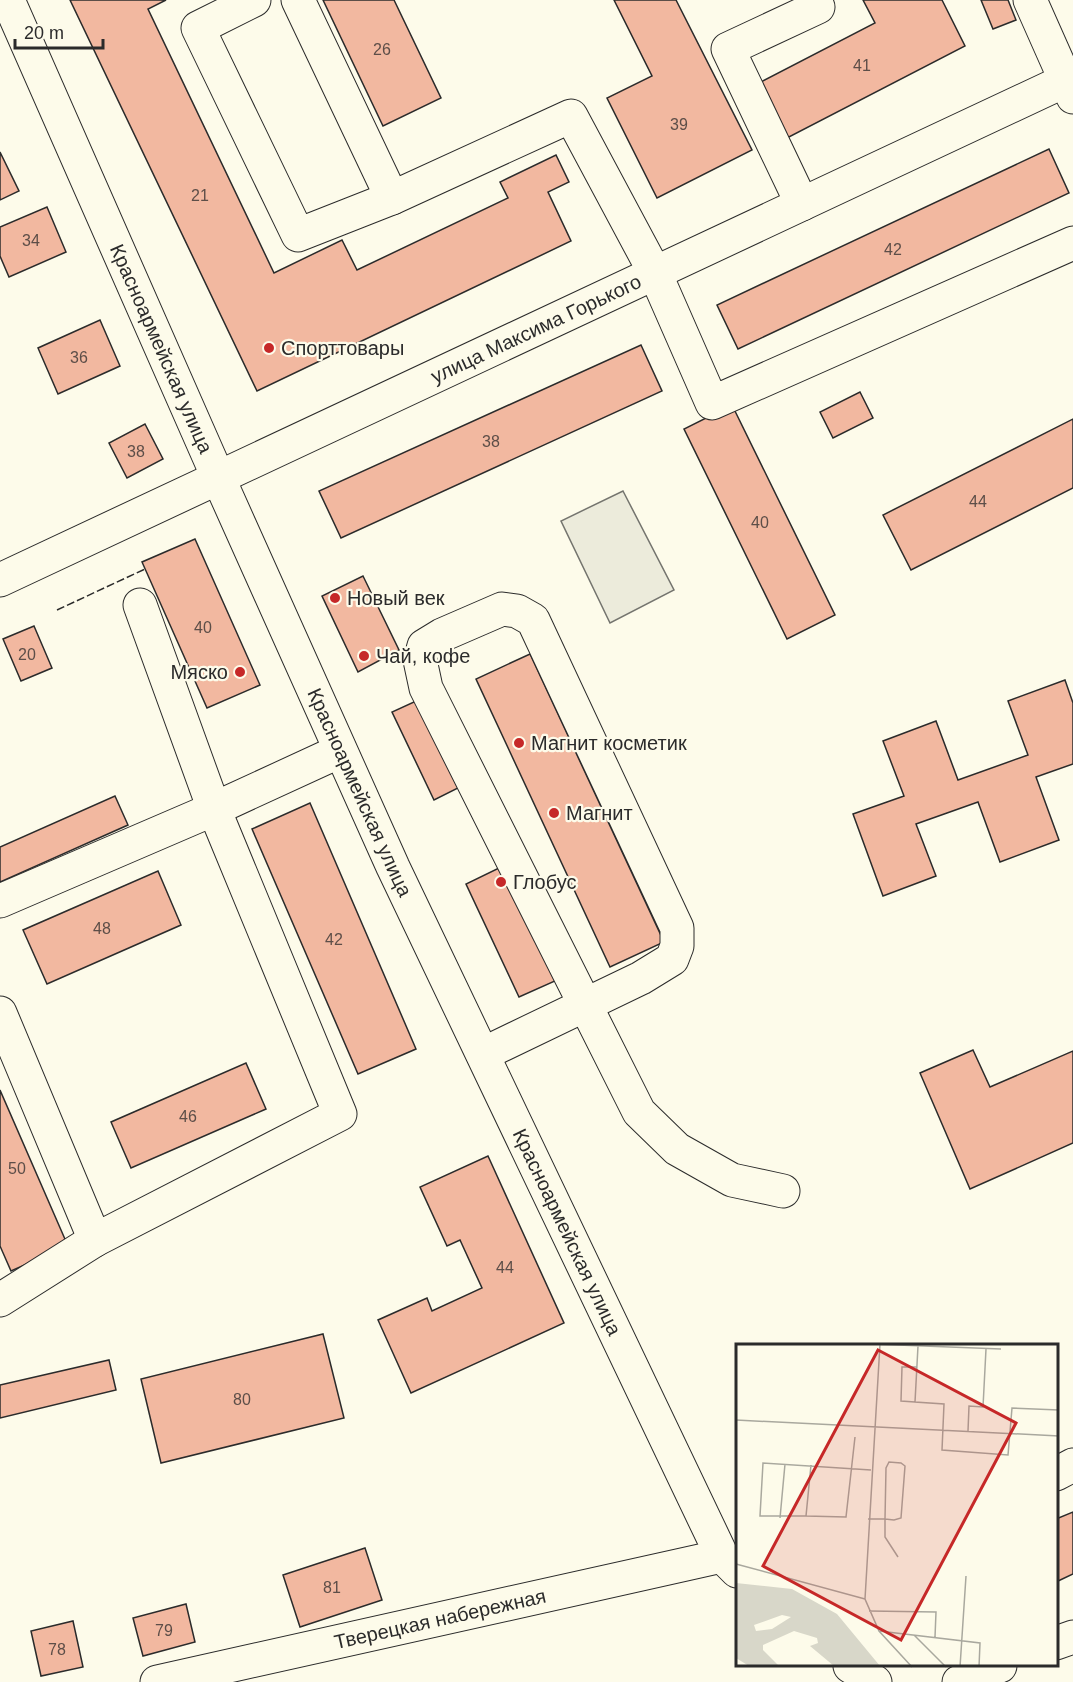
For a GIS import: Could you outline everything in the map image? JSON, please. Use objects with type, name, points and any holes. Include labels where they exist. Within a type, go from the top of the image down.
[{"type":"street","name":"Красноармейская улица","points":[[8,0],[393,867],[730,1564]]},
{"type":"street","points":[[254,0],[198,28],[298,235],[392,198],[571,117],[655,273],[712,403],[1073,243]]},
{"type":"street","points":[[298,0],[392,198]]},
{"type":"street","points":[[802,204],[728,50],[818,6],[815,0]]},
{"type":"street","points":[[1030,0],[1070,85]]},
{"type":"street","name":"улица Максима Горького","points":[[0,580],[802,204],[1070,85]]},
{"type":"street","points":[[0,1300],[95,1240],[340,1114],[214,809],[140,605]]},
{"type":"street","points":[[483,1054],[584,1006],[641,978],[672,959],[677,946],[677,928],[533,620],[517,611],[502,609],[424,646],[420,660],[426,688],[584,1006],[639,1112],[677,1149],[732,1180],[783,1191]]},
{"type":"street","points":[[0,901],[214,809],[340,751]]},
{"type":"street","points":[[0,1013],[95,1240]]},
{"type":"street","points":[[1058,1473],[1073,1465]]},
{"type":"street","name":"Тверецкая набережная","points":[[157,1682],[730,1564]]},
{"type":"street","points":[[1058,1642],[1073,1637]]},
{"type":"street","points":[[853,1667],[875,1682]]},
{"type":"street","points":[[959,1682],[995,1667]]},
{"type":"shaded area","points":[[623,491],[674,590],[610,623],[561,521]]},
{"type":"building","points":[[70,0],[166,0],[148,9],[274,273],[342,240],[357,270],[508,198],[500,182],[556,155],[569,182],[548,192],[571,241],[257,391]]},
{"type":"building","points":[[323,0],[394,0],[441,98],[383,126]]},
{"type":"building","points":[[614,0],[676,0],[752,150],[657,198],[607,98],[652,76]]},
{"type":"building","points":[[863,0],[942,0],[965,46],[787,138],[759,83],[875,23]]},
{"type":"building","points":[[981,0],[1008,0],[1016,20],[993,29]]},
{"type":"building","points":[[1049,149],[1069,193],[738,349],[717,305]]},
{"type":"building","points":[[0,152],[19,191],[0,200]]},
{"type":"building","points":[[47,207],[66,252],[9,277],[0,256],[0,227]]},
{"type":"building","points":[[100,320],[120,366],[58,394],[38,348]]},
{"type":"building","points":[[641,345],[662,391],[341,538],[319,491]]},
{"type":"building","points":[[860,392],[873,418],[833,438],[820,412]]},
{"type":"building","points":[[732,405],[835,615],[787,639],[684,429]]},
{"type":"building","points":[[1073,419],[1073,488],[911,570],[883,515]]},
{"type":"building","points":[[145,424],[163,459],[127,478],[109,443]]},
{"type":"building","points":[[195,539],[260,685],[207,708],[142,562]]},
{"type":"building","points":[[363,576],[399,650],[358,672],[322,596]]},
{"type":"building","points":[[34,626],[52,668],[21,681],[3,639]]},
{"type":"building","points":[[530,654],[664,942],[610,967],[476,679]]},
{"type":"building","points":[[1065,680],[1073,703],[1073,764],[1036,777],[1059,840],[1000,862],[978,802],[916,824],[936,876],[883,896],[853,814],[904,796],[883,741],[936,721],[958,780],[1028,755],[1008,701]]},
{"type":"building","points":[[427,696],[468,783],[434,800],[392,712]]},
{"type":"building","points":[[115,796],[128,825],[0,882],[0,847]]},
{"type":"building","points":[[310,803],[416,1049],[358,1074],[252,829]]},
{"type":"building","points":[[501,867],[555,981],[519,997],[466,884]]},
{"type":"building","points":[[158,871],[181,925],[47,984],[23,930]]},
{"type":"building","points":[[973,1050],[990,1087],[1073,1051],[1073,1143],[970,1189],[920,1073]]},
{"type":"building","points":[[246,1063],[266,1109],[131,1168],[111,1122]]},
{"type":"building","points":[[0,1090],[68,1246],[11,1271],[0,1246]]},
{"type":"building","points":[[488,1156],[564,1323],[411,1393],[378,1320],[427,1298],[432,1311],[482,1288],[460,1240],[447,1246],[420,1187]]},
{"type":"building","points":[[323,1334],[344,1418],[161,1463],[141,1379]]},
{"type":"building","points":[[109,1360],[116,1390],[0,1418],[0,1385]]},
{"type":"building","points":[[1073,1512],[1073,1574],[1058,1581],[1058,1518]]},
{"type":"building","points":[[365,1548],[382,1600],[300,1627],[283,1575]]},
{"type":"building","points":[[186,1604],[195,1642],[143,1656],[133,1618]]},
{"type":"building","points":[[73,1621],[83,1667],[41,1676],[31,1631]]},
{"type":"fence","points":[[57,610],[145,569]]},
{"type":"place","name":"Спорттовары","points":[[269,348]]},
{"type":"place","name":"Новый век","points":[[335,598]]},
{"type":"place","name":"Чай, кофе","points":[[364,656]]},
{"type":"place","name":"Мяско","points":[[240,672]]},
{"type":"place","name":"Магнит косметик","points":[[519,743]]},
{"type":"place","name":"Магнит","points":[[554,813]]},
{"type":"place","name":"Глобус","points":[[501,882]]}]
